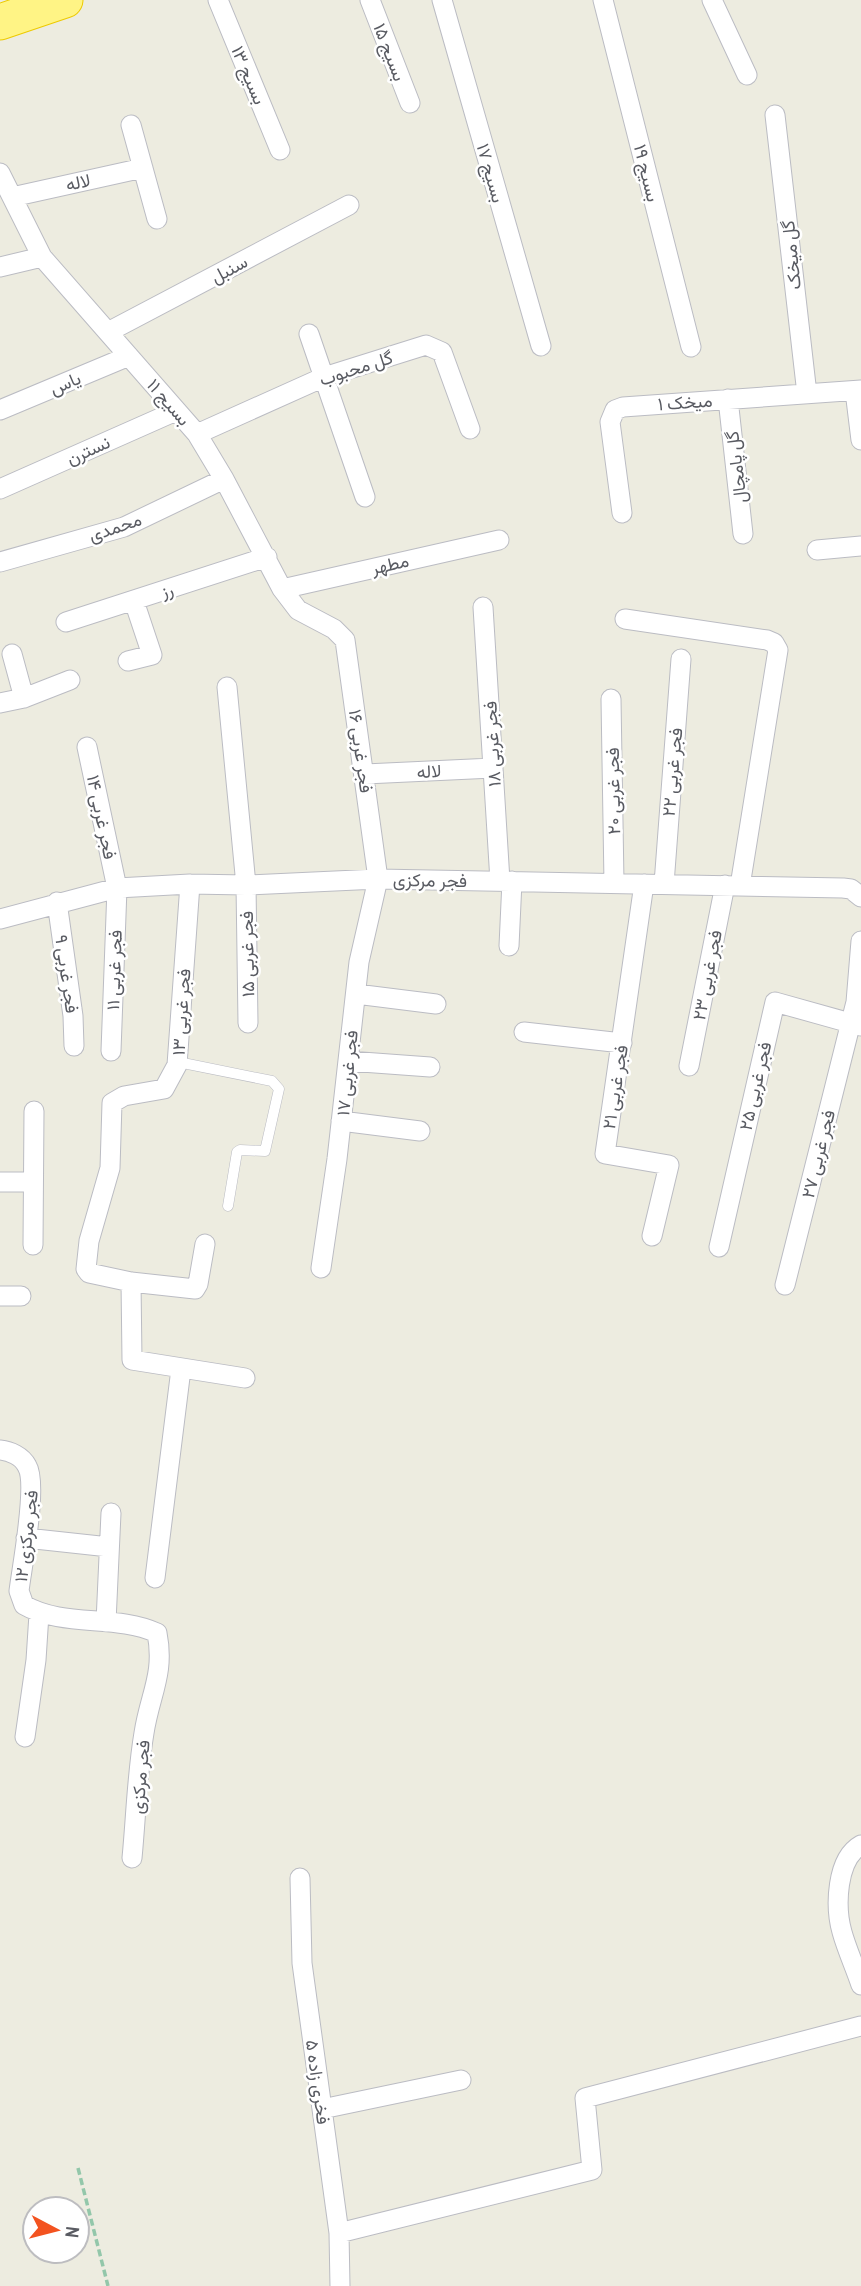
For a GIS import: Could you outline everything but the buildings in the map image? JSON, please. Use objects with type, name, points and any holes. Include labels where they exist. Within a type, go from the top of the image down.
[{"type":"highway","points":[[0,22],[65,0]]},
{"type":"street","name":"بسیج ۱۳","points":[[218,0],[281,150]]},
{"type":"street","name":"بسیج ۱۵","points":[[370,0],[410,103]]},
{"type":"street","name":"بسیج ۱۷","points":[[442,0],[541,346]]},
{"type":"street","name":"بسیج ۱۹","points":[[603,0],[691,346]]},
{"type":"street","points":[[712,0],[747,75]]},
{"type":"street","name":"گل میخک","points":[[775,115],[807,394]]},
{"type":"street","points":[[131,125],[158,219]]},
{"type":"street","name":"لاله","points":[[12,197],[143,168]]},
{"type":"street","name":"بسیج ۱۱","points":[[0,173],[42,257],[197,434],[225,479],[282,589],[299,610],[334,629]]},
{"type":"street","name":"سنبل","points":[[108,332],[349,205]]},
{"type":"street","points":[[0,267],[42,257]]},
{"type":"street","points":[[309,334],[365,497]]},
{"type":"street","name":"گل محبوب","points":[[197,434],[324,377],[426,345],[442,352],[470,429]]},
{"type":"street","name":"یاس","points":[[0,410],[129,356]]},
{"type":"street","points":[[858,390],[861,440]]},
{"type":"street","name":"میخک ۱","points":[[622,513],[611,422],[615,410],[623,407],[858,390]]},
{"type":"street","name":"گل پامچال","points":[[728,399],[743,534]]},
{"type":"street","name":"نسترن","points":[[0,489],[176,411]]},
{"type":"street","name":"محمدی","points":[[0,562],[124,527],[225,479]]},
{"type":"street","name":"مطهر","points":[[282,589],[499,540]]},
{"type":"street","points":[[817,550],[861,546]]},
{"type":"street","name":"رز","points":[[66,622],[267,557]]},
{"type":"street","points":[[128,661],[152,655],[134,601]]},
{"type":"street","name":"فجر غربی ۱۸","points":[[483,607],[493,768],[506,881],[509,946]]},
{"type":"street","name":"فجر غربی ۲۳","points":[[625,619],[767,640],[775,643],[778,650],[733,886],[689,1066]]},
{"type":"street","name":"فجر غربی ۱۶","points":[[334,629],[345,640],[378,879]]},
{"type":"street","points":[[12,654],[24,698]]},
{"type":"street","name":"فجر غربی ۲۲","points":[[654,884],[681,659]]},
{"type":"street","points":[[0,703],[24,698],[70,680]]},
{"type":"street","name":"فجر غربی ۱۵","points":[[227,687],[246,885],[248,1023]]},
{"type":"street","name":"فجر غربی ۲۰","points":[[611,699],[614,883]]},
{"type":"street","name":"فجر غربی ۱۴","points":[[87,747],[117,888]]},
{"type":"street","name":"لاله","points":[[365,774],[493,768]]},
{"type":"street","name":"فجر مرکزی","points":[[0,919],[117,888],[378,879],[843,888],[851,889],[861,897]]},
{"type":"street","name":"فجر غربی ۱۷","points":[[321,1268],[359,962],[378,879]]},
{"type":"street","name":"فجر غربی ۱۳","points":[[190,884],[177,1062],[164,1089],[124,1096],[112,1103],[110,1168],[89,1241],[86,1269],[89,1273],[131,1282],[195,1289],[205,1244]]},
{"type":"street","name":"فجر غربی ۲۱","points":[[652,1236],[669,1165],[605,1154],[622,1043],[654,884]]},
{"type":"street","name":"فجر غربی ۱۱","points":[[111,1051],[117,888]]},
{"type":"street","name":"فجر غربی ۹","points":[[57,902],[73,1016],[74,1046]]},
{"type":"street","points":[[856,1024],[861,942]]},
{"type":"street","points":[[356,994],[436,1004]]},
{"type":"street","name":"فجر غربی ۲۵","points":[[719,1247],[775,1002],[856,1024]]},
{"type":"street","name":"فجر غربی ۲۷","points":[[785,1285],[856,1024]]},
{"type":"street","points":[[524,1032],[622,1043]]},
{"type":"street","points":[[348,1061],[430,1067]]},
{"type":"street","points":[[33,1245],[34,1111]]},
{"type":"street","points":[[341,1121],[421,1131]]},
{"type":"street","points":[[0,1182],[33,1182]]},
{"type":"street","points":[[131,1282],[132,1360],[245,1378]]},
{"type":"street","points":[[0,1296],[21,1296]]},
{"type":"street","points":[[155,1578],[180,1369]]},
{"type":"street","name":"فجر مرکزی ۱۲","points":[[0,1450],[11,1452],[27,1465],[33,1484],[19,1591],[24,1605],[39,1614]]},
{"type":"street","points":[[24,1737],[36,1660],[39,1614],[106,1622],[111,1513]]},
{"type":"street","points":[[26,1538],[109,1548]]},
{"type":"street","name":"فجر مرکزی","points":[[106,1622],[139,1624],[156,1633],[161,1653],[158,1679],[143,1735],[132,1858]]},
{"type":"street","points":[[861,1845],[852,1850],[843,1868],[838,1906],[842,1932],[861,1985]]},
{"type":"street","name":"فخری زاده ۵","points":[[300,1878],[302,1963],[339,2234],[340,2286]]},
{"type":"street","points":[[339,2234],[592,2170],[585,2098],[861,2026]]},
{"type":"street","points":[[322,2109],[461,2080]]},
{"type":"lane","points":[[177,1062],[272,1081],[279,1089],[265,1151],[237,1152],[228,1206]]},
{"type":"path","points":[[78,2168],[108,2286]]}]
